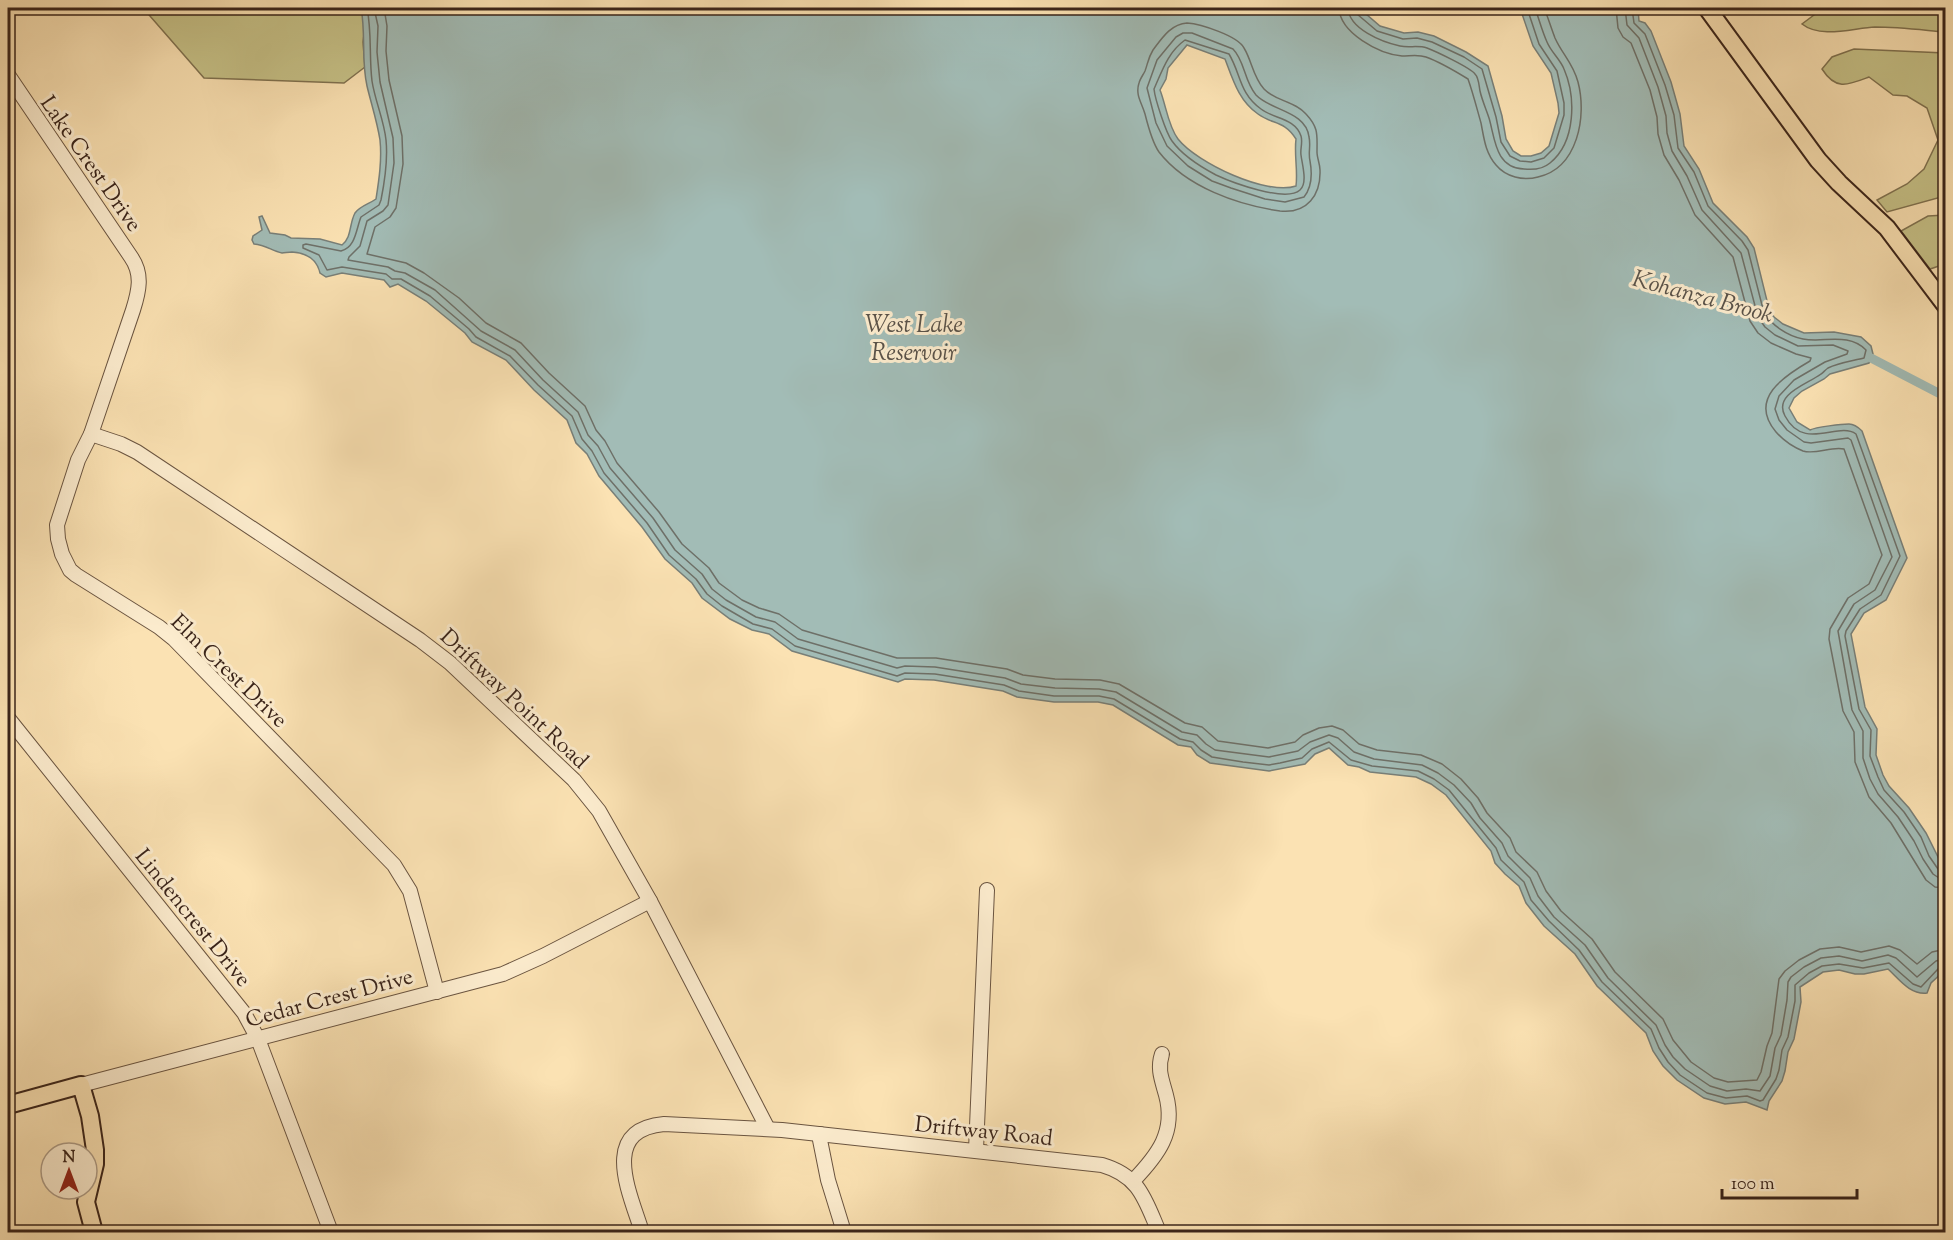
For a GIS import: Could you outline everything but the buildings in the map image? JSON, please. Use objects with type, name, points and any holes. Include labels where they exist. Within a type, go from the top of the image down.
[{"type":"main road","points":[[1707,8],[1818,160],[1887,228],[1946,306]]},
{"type":"main road","points":[[81,1085],[90,1116],[95,1150],[95,1164],[86,1202],[94,1233]]},
{"type":"main road","name":"Cedar Crest Drive","points":[[8,1105],[81,1085]]},
{"type":"street","name":"Lake Crest Drive","points":[[8,75],[135,262],[140,277]]},
{"type":"street","name":"Elm Crest Drive","points":[[140,277],[135,305],[91,434],[78,460],[57,525],[58,539],[65,562],[75,575],[159,627],[174,639],[394,865],[411,891],[437,992]]},
{"type":"street","name":"Driftway Point Road","points":[[91,434],[137,452],[439,654],[581,788],[603,817],[650,901],[768,1129]]},
{"type":"street","name":"Lindencrest Drive","points":[[8,718],[240,1008],[258,1040],[331,1233]]},
{"type":"street","points":[[976,1150],[987,890]]},
{"type":"street","name":"Cedar Crest Drive","points":[[81,1085],[492,977],[522,966],[650,901]]},
{"type":"street","points":[[1159,1233],[1143,1195],[1133,1181],[1160,1148],[1168,1126],[1169,1109],[1159,1069],[1162,1054]]},
{"type":"street","name":"Driftway Road","points":[[642,1233],[624,1164],[626,1145],[632,1136],[646,1128],[664,1124],[768,1129],[1094,1163],[1117,1170],[1133,1181]]},
{"type":"street","points":[[820,1134],[828,1180],[844,1233]]},
{"type":"shaded area","points":[[143,8],[361,8],[365,27],[363,42],[365,67],[344,83],[204,78]]},
{"type":"shaded area","points":[[1821,8],[1945,8],[1945,32],[1875,27],[1828,32],[1818,31],[1802,24]]},
{"type":"shaded area","points":[[1854,49],[1945,53],[1945,196],[1887,212],[1877,200],[1907,184],[1924,169],[1938,140],[1927,108],[1907,96],[1893,95],[1869,77],[1843,84],[1832,81],[1827,76],[1822,69],[1832,57]]},
{"type":"shaded area","points":[[1945,215],[1945,264],[1930,269],[1901,231],[1928,216]]},
{"type":"water","name":"West Lake Reservoir","points":[[361,8],[1359,8],[1380,26],[1404,33],[1418,32],[1434,36],[1488,66],[1506,139],[1513,151],[1521,156],[1531,156],[1541,153],[1549,146],[1559,113],[1551,73],[1533,46],[1520,8],[1638,8],[1639,21],[1645,23],[1651,31],[1671,82],[1680,114],[1684,146],[1699,169],[1713,203],[1747,237],[1754,248],[1769,309],[1774,317],[1783,324],[1804,333],[1834,332],[1861,337],[1871,346],[1873,354],[1869,363],[1830,374],[1802,391],[1794,398],[1789,408],[1797,422],[1810,430],[1849,424],[1862,431],[1907,558],[1886,600],[1864,613],[1851,634],[1865,707],[1877,729],[1876,755],[1883,775],[1926,833],[1945,871],[1945,970],[1931,983],[1927,993],[1910,989],[1888,969],[1864,974],[1839,970],[1823,972],[1800,987],[1801,1002],[1794,1039],[1788,1052],[1782,1081],[1769,1101],[1767,1110],[1746,1102],[1725,1104],[1704,1098],[1677,1080],[1663,1066],[1653,1051],[1646,1033],[1597,986],[1575,954],[1544,926],[1526,903],[1519,886],[1495,863],[1491,851],[1446,795],[1431,784],[1416,777],[1370,772],[1348,765],[1329,748],[1315,754],[1305,764],[1269,771],[1210,763],[1197,755],[1191,747],[1178,745],[1113,705],[1098,702],[1054,702],[1017,697],[1003,691],[934,680],[905,679],[898,682],[792,651],[769,634],[752,630],[730,619],[702,598],[692,583],[665,559],[642,527],[599,476],[587,454],[576,443],[567,420],[506,360],[472,342],[465,333],[426,301],[398,284],[390,287],[384,280],[342,273],[326,277],[320,273],[314,260],[306,255],[292,252],[282,253],[254,244],[253,236],[262,230],[259,217],[262,216],[270,233],[291,238],[320,239],[342,245],[347,238],[355,213],[376,199],[380,140],[365,76]],"holes":[[[1187,45],[1225,59],[1237,90],[1251,109],[1287,129],[1296,139],[1296,186],[1283,188],[1268,186],[1233,175],[1200,158],[1175,134],[1169,122],[1160,90],[1166,79],[1168,68]]]},
{"type":"waterway","name":"Kohanza Brook","points":[[1871,358],[1946,397]]}]
